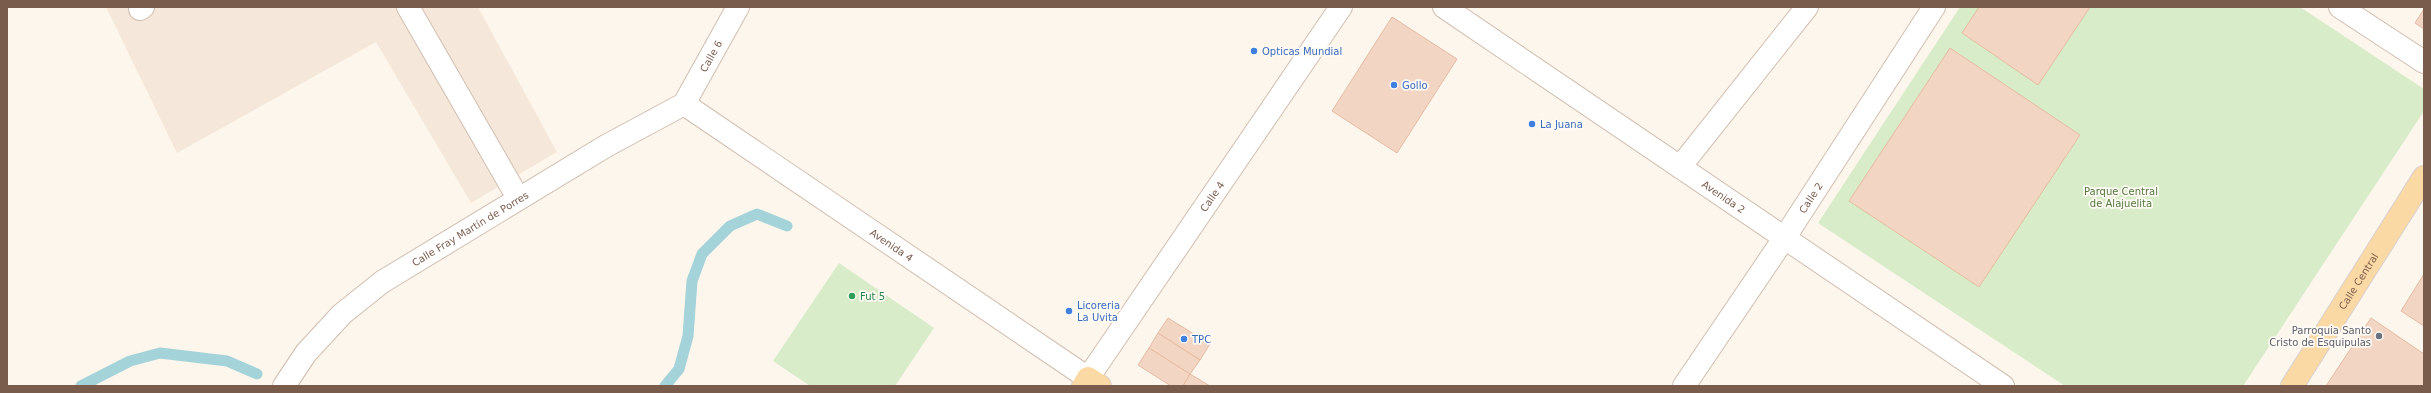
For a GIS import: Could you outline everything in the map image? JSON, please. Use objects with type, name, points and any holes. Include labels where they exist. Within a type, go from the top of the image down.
[{"type":"main road","name":"Calle Central","points":[[2292,386],[2424,177]]},
{"type":"street","points":[[408,7],[518,198]]},
{"type":"street","name":"Calle 6","points":[[684,104],[738,7]]},
{"type":"street","name":"Calle 4","points":[[1091,383],[1340,7]]},
{"type":"street","name":"Avenida 2","points":[[1444,7],[2004,386]]},
{"type":"street","points":[[1680,167],[1808,7]]},
{"type":"street","name":"Calle 2","points":[[1684,386],[1784,238],[1934,7]]},
{"type":"street","points":[[2340,7],[2424,62]]},
{"type":"street","name":"Calle Fray Martín de Porres","points":[[284,386],[306,353],[342,314],[382,282],[518,198],[606,146],[684,104]]},
{"type":"street","name":"Avenida 4","points":[[684,104],[1091,383]]},
{"type":"shaded area","points":[[106,7],[478,7],[557,152],[471,203],[376,42],[177,153]]},
{"type":"green space","name":"Parque Central de Alajuelita","points":[[1960,7],[2300,7],[2424,89],[2424,111],[2243,386],[2065,386],[1818,223]]},
{"type":"green space","name":"Fut 5","points":[[839,263],[934,328],[895,386],[810,386],[773,361]]},
{"type":"building","points":[[1979,7],[2090,7],[2038,85],[1962,33]]},
{"type":"building","points":[[2424,9],[2424,29],[2415,23]]},
{"type":"building","name":"Gollo","points":[[1392,17],[1457,59],[1397,153],[1332,111]]},
{"type":"building","points":[[1950,48],[2080,135],[1979,287],[1849,201]]},
{"type":"building","points":[[2424,274],[2424,326],[2401,311]]},
{"type":"building","name":"TPC","points":[[1168,318],[1210,344],[1200,360],[1158,333]]},
{"type":"building","name":"Parroquia Santo Cristo de Esquipulas","points":[[2371,318],[2424,354],[2424,386],[2326,386]]},
{"type":"building","points":[[1158,333],[1200,360],[1190,374],[1149,348]]},
{"type":"building","points":[[1149,348],[1190,374],[1183,386],[1171,386],[1138,365]]},
{"type":"building","points":[[1190,374],[1210,386],[1183,386]]},
{"type":"waterway","points":[[665,386],[679,369],[688,336],[692,281],[702,254],[730,226],[757,214],[787,226]]},
{"type":"waterway","points":[[81,386],[130,361],[160,353],[227,361],[257,374]]},
{"type":"place","name":"Opticas Mundial","points":[[1254,51]]},
{"type":"place","name":"Gollo","points":[[1394,85]]},
{"type":"place","name":"La Juana","points":[[1532,124]]},
{"type":"place","name":"Fut 5","points":[[852,296]]},
{"type":"place","name":"Licoreria La Uvita","points":[[1069,311]]},
{"type":"place","name":"Parroquia Santo Cristo de Esquipulas","points":[[2379,336]]},
{"type":"place","name":"TPC","points":[[1184,339]]}]
